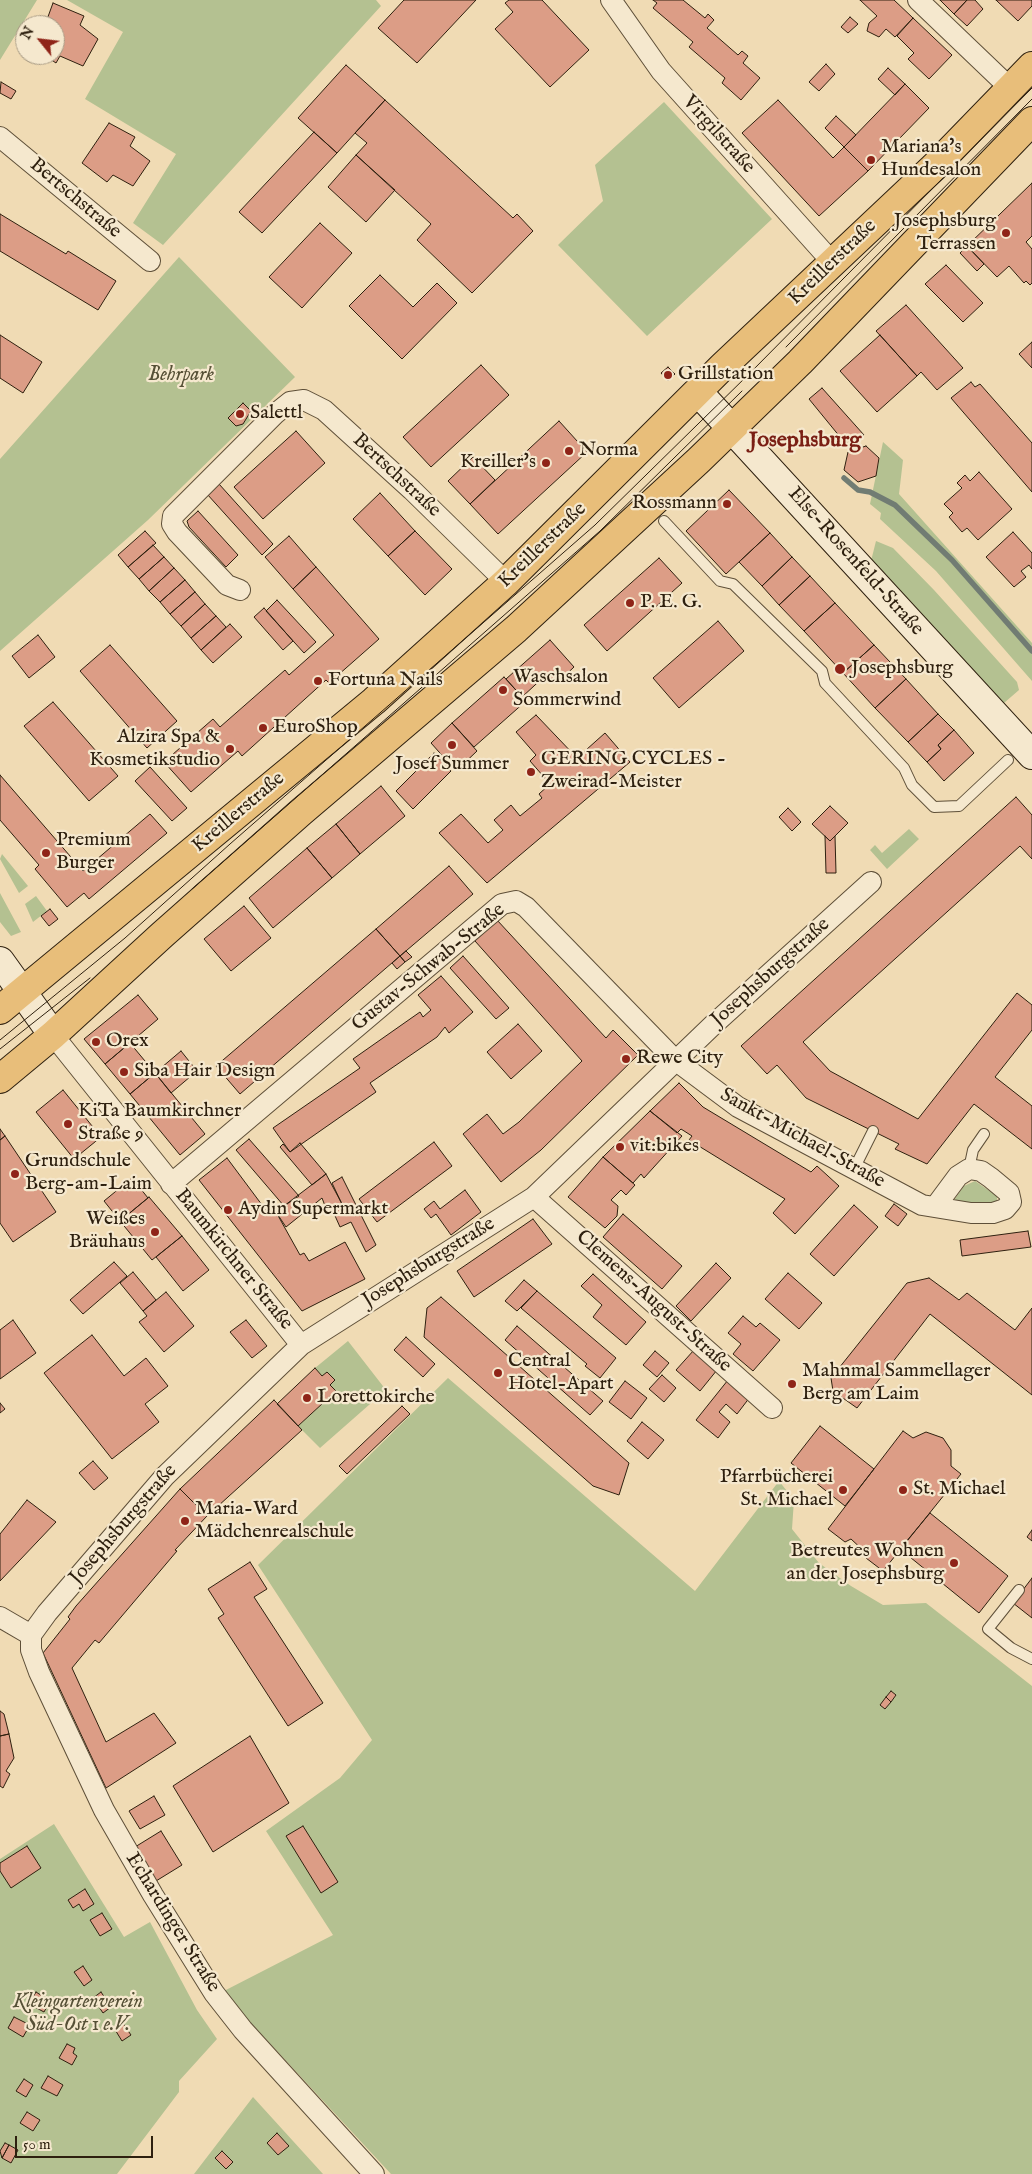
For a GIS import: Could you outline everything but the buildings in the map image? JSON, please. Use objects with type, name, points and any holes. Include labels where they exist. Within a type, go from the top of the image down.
[{"type":"main road","name":"Kreillerstraße","points":[[0,1010],[366,707],[506,582],[698,392],[934,167],[1032,66]]},
{"type":"main road","name":"Kreillerstraße","points":[[0,1079],[53,1035],[225,878],[516,629],[732,428],[800,362],[1032,121]]},
{"type":"street","name":"Virgilstraße","points":[[611,0],[661,71],[833,263]]},
{"type":"street","points":[[918,0],[1010,88]]},
{"type":"street","name":"Bertschstraße","points":[[0,136],[150,261]]},
{"type":"street","name":"Else-Rosenfeld-Straße","points":[[698,392],[1023,748]]},
{"type":"street","name":"Bertschstraße","points":[[240,590],[227,585],[177,532],[172,524],[173,516],[276,414],[290,402],[304,400],[324,410],[412,490],[506,582]]},
{"type":"street","name":"Josephsburgstraße","points":[[32,1635],[47,1613],[165,1476],[301,1345],[534,1197],[675,1060],[871,882]]},
{"type":"street","name":"Gustav-Schwab-Straße","points":[[171,1184],[502,904],[516,900],[526,907],[675,1060]]},
{"type":"street","name":"Baumkirchner Straße","points":[[0,961],[53,1035],[301,1345]]},
{"type":"street","name":"Sankt-Michael-Straße","points":[[675,1060],[738,1107],[922,1205],[971,1214],[994,1213],[1005,1210],[1011,1202],[1009,1193],[981,1171],[969,1169]]},
{"type":"street","points":[[935,1207],[958,1176],[969,1169]]},
{"type":"street","name":"Clemens-August-Straße","points":[[534,1197],[772,1408]]},
{"type":"street","points":[[0,1617],[32,1635]]},
{"type":"street","name":"Echardinger Straße","points":[[32,1635],[30,1650],[39,1672],[104,1810],[153,1896],[204,1977],[243,2030],[374,2174]]},
{"type":"lane","points":[[664,521],[720,581],[733,584],[822,670],[825,683],[904,768],[912,785],[934,807],[959,806],[1023,748]]},
{"type":"lane","points":[[854,1169],[873,1131]]},
{"type":"lane","points":[[969,1169],[973,1150],[984,1134]]},
{"type":"lane","points":[[1019,1590],[988,1629],[1011,1648],[1032,1659]]},
{"type":"green space","points":[[0,0],[37,0],[28,15],[15,15],[15,36],[0,60]]},
{"type":"green space","points":[[67,0],[376,0],[381,6],[163,245],[133,223],[176,154],[85,99],[123,32]]},
{"type":"green space","points":[[664,102],[772,219],[647,336],[558,245],[603,201],[595,165]]},
{"type":"green space","name":"Behrpark","points":[[179,257],[295,377],[148,520],[0,651],[0,459]]},
{"type":"green space","points":[[883,442],[903,460],[899,494],[1032,643],[1032,681],[936,571],[880,519],[881,513],[870,504]]},
{"type":"green space","points":[[876,541],[893,548],[934,590],[1017,682],[1019,690],[1004,703],[871,561]]},
{"type":"green space","points":[[909,829],[919,839],[887,869],[870,850],[875,845],[882,853]]},
{"type":"green space","points":[[2,854],[28,886],[19,893],[0,859]]},
{"type":"green space","points":[[0,893],[21,932],[11,936],[0,922]]},
{"type":"green space","points":[[36,896],[47,911],[33,922],[25,904]]},
{"type":"green space","points":[[975,1181],[997,1196],[997,1202],[978,1206],[954,1200],[964,1186]]},
{"type":"green space","points":[[348,1341],[386,1390],[320,1448],[298,1426],[336,1391],[330,1385],[334,1380],[322,1376],[315,1368]]},
{"type":"green space","points":[[448,1378],[695,1591],[779,1481],[794,1500],[792,1529],[819,1563],[851,1586],[883,1605],[926,1603],[1032,1686],[1032,2174],[391,2174],[222,1992],[333,1935],[266,1831],[340,1778],[372,1740],[258,1565]]},
{"type":"green space","name":"Kleingartenverein Süd-Ost 1 e.V.","points":[[54,1824],[124,1937],[150,1922],[197,2010],[217,2039],[179,2081],[179,2092],[117,2174],[0,2174],[0,1859]]},
{"type":"green space","points":[[253,2097],[323,2174],[194,2174]]},
{"type":"waterway","points":[[844,478],[858,490],[870,492],[895,505],[952,560],[1032,651]]},
{"type":"tram line","points":[[0,1040],[125,938],[595,525],[750,373],[1032,88]]},
{"type":"tram line","points":[[786,347],[1032,99]]},
{"type":"tram line","points":[[192,889],[600,531],[742,391]]},
{"type":"tram line","points":[[0,1049],[90,978]]},
{"type":"place","name":"Mariana's Hundesalon","points":[[871,160]]},
{"type":"place","name":"Josephsburg Terrassen","points":[[1006,233]]},
{"type":"place","name":"Grillstation","points":[[668,375]]},
{"type":"place","name":"Salettl","points":[[240,414]]},
{"type":"place","name":"Norma","points":[[569,451]]},
{"type":"place","name":"Kreiller's","points":[[546,463]]},
{"type":"place","name":"Rossmann","points":[[727,504]]},
{"type":"place","name":"P. E. G.","points":[[630,603]]},
{"type":"place","name":"Josephsburg","points":[[840,669]]},
{"type":"place","name":"Fortuna Nails","points":[[318,681]]},
{"type":"place","name":"Waschsalon Sommerwind","points":[[503,690]]},
{"type":"place","name":"EuroShop","points":[[263,728]]},
{"type":"place","name":"Josef Summer","points":[[452,745]]},
{"type":"place","name":"Alzira Spa & Kosmetikstudio","points":[[230,749]]},
{"type":"place","name":"GERING CYCLES - Zweirad-Meister","points":[[531,772]]},
{"type":"place","name":"Premium Burger","points":[[46,853]]},
{"type":"place","name":"Orex","points":[[96,1042]]},
{"type":"place","name":"Rewe City","points":[[626,1059]]},
{"type":"place","name":"Siba Hair Design","points":[[124,1072]]},
{"type":"place","name":"KiTa Baumkirchner Straße 9","points":[[68,1124]]},
{"type":"place","name":"vit:bikes","points":[[620,1147]]},
{"type":"place","name":"Grundschule Berg-am-Laim","points":[[15,1174]]},
{"type":"place","name":"Aydin Supermarkt","points":[[228,1210]]},
{"type":"place","name":"Weißes Bräuhaus","points":[[155,1232]]},
{"type":"place","name":"Central Hotel-Apart","points":[[498,1373]]},
{"type":"place","name":"Mahnmal Sammellager Berg am Laim","points":[[792,1384]]},
{"type":"place","name":"Lorettokirche","points":[[307,1398]]},
{"type":"place","name":"Pfarrbücherei St. Michael","points":[[843,1490]]},
{"type":"place","name":"St. Michael","points":[[903,1490]]},
{"type":"place","name":"Maria-Ward Mädchenrealschule","points":[[185,1521]]},
{"type":"place","name":"Betreutes Wohnen an der Josephsburg","points":[[954,1563]]},
{"type":"district","name":"Josephsburg","points":[[805,441]]}]
